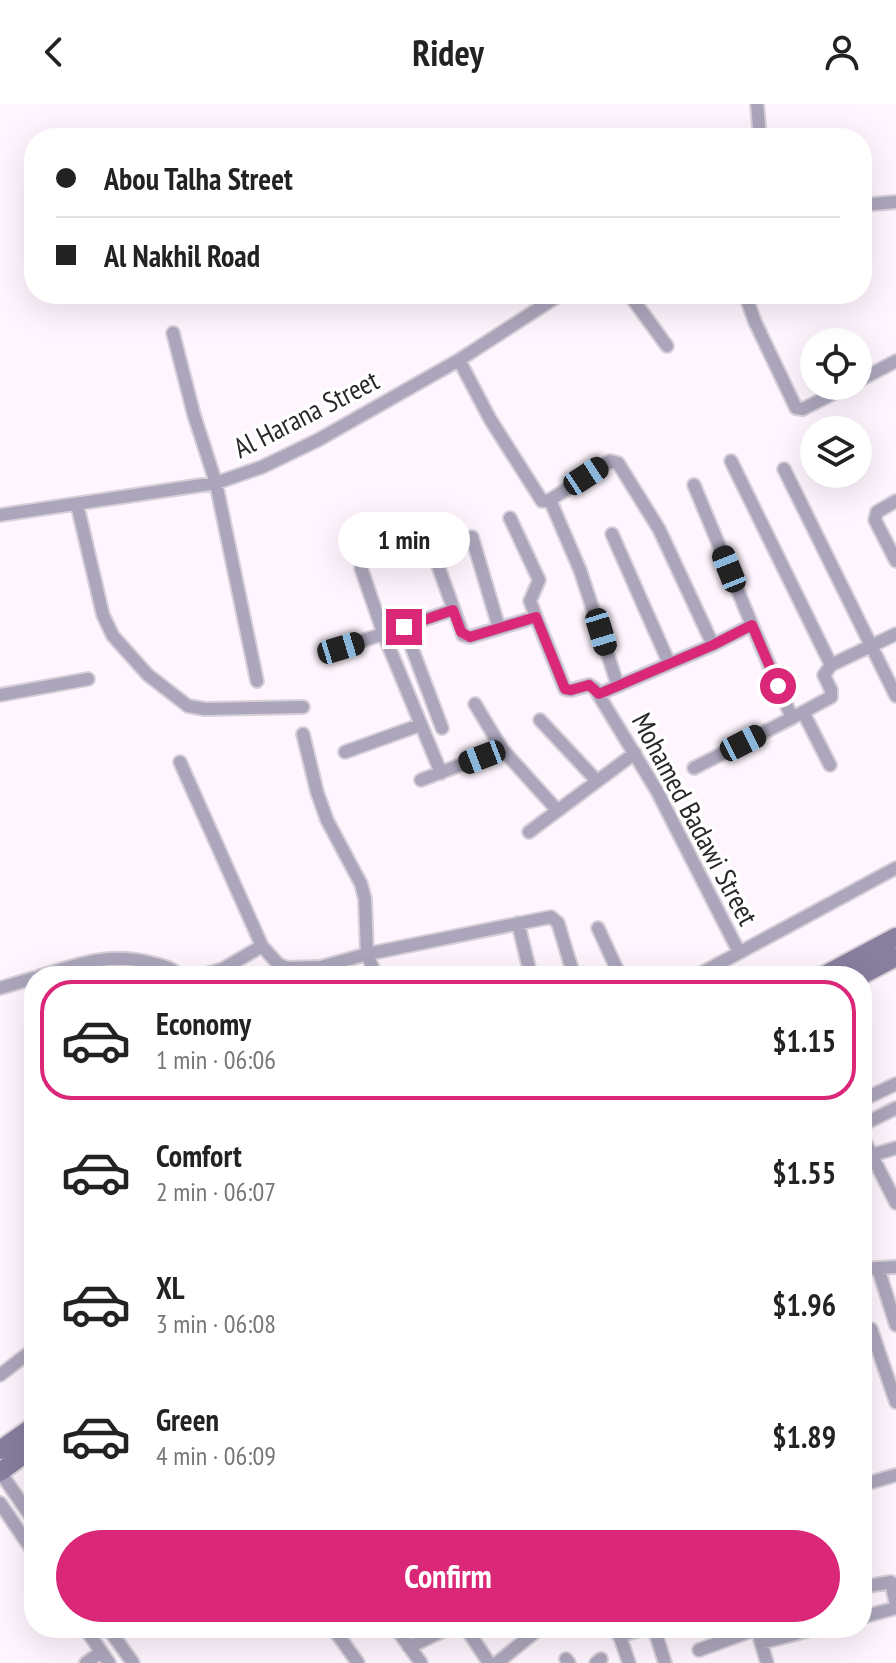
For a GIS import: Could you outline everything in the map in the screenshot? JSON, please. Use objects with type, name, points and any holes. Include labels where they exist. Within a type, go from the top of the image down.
[{"type":"main road","points":[[842,966],[896,937]]},
{"type":"main road","points":[[872,970],[896,957]]},
{"type":"main road","points":[[0,1450],[24,1433]]},
{"type":"main road","points":[[0,1472],[24,1454]]},
{"type":"street","points":[[757,104],[759,128]]},
{"type":"street","points":[[872,204],[896,202]]},
{"type":"street","name":"Al Harana Street","points":[[0,515],[216,483],[262,467],[318,440],[459,360],[546,304]]},
{"type":"street","points":[[636,304],[667,346]]},
{"type":"street","points":[[749,304],[796,408],[803,409],[821,400]]},
{"type":"street","points":[[173,333],[194,415],[216,483],[257,681]]},
{"type":"street","points":[[459,360],[490,419],[542,501],[550,500],[610,461],[618,463],[659,529],[713,645]]},
{"type":"street","points":[[872,374],[896,361]]},
{"type":"street","points":[[731,461],[831,665]]},
{"type":"street","points":[[784,469],[896,696]]},
{"type":"street","points":[[694,485],[752,625],[798,715],[830,765]]},
{"type":"street","points":[[550,500],[580,570],[618,686]]},
{"type":"street","points":[[896,501],[877,512],[875,520],[896,561]]},
{"type":"street","points":[[77,504],[103,615],[113,636],[148,675],[188,706],[205,709],[303,707]]},
{"type":"street","points":[[437,563],[461,632],[466,637],[536,617],[530,601],[539,580],[510,518]]},
{"type":"street","points":[[612,534],[669,663]]},
{"type":"street","points":[[472,537],[499,628]]},
{"type":"street","points":[[361,568],[384,635],[441,773]]},
{"type":"street","points":[[341,648],[453,610]]},
{"type":"street","name":"Mohamed Badawi Street","points":[[536,617],[565,689],[589,685],[599,694],[635,753],[739,952]]},
{"type":"street","points":[[599,694],[752,625]]},
{"type":"street","points":[[404,627],[442,728]]},
{"type":"street","points":[[694,768],[831,697],[824,675],[831,665],[896,634]]},
{"type":"street","points":[[0,695],[88,679]]},
{"type":"street","points":[[475,704],[502,749],[557,810]]},
{"type":"street","points":[[540,720],[597,781]]},
{"type":"street","points":[[345,752],[420,725]]},
{"type":"street","points":[[303,734],[327,820],[361,884],[365,899],[367,954],[372,966]]},
{"type":"street","points":[[421,780],[502,749]]},
{"type":"street","points":[[529,832],[635,753]]},
{"type":"street","points":[[180,762],[262,946],[278,964],[286,966]]},
{"type":"street","points":[[714,966],[896,868]]},
{"type":"street","points":[[325,966],[367,954],[551,917],[556,920],[571,966]]},
{"type":"street","points":[[518,923],[529,966]]},
{"type":"street","points":[[598,928],[615,966]]},
{"type":"street","points":[[228,966],[262,946]]},
{"type":"street","points":[[84,966],[121,956],[165,966]]},
{"type":"street","points":[[0,988],[24,981]]},
{"type":"street","points":[[872,1095],[896,1084]]},
{"type":"street","points":[[872,1120],[896,1108]]},
{"type":"street","points":[[896,1148],[872,1155],[896,1203]]},
{"type":"street","points":[[872,1268],[896,1267]]},
{"type":"street","points":[[878,1268],[896,1325]]},
{"type":"street","points":[[872,1332],[895,1396]]},
{"type":"street","points":[[0,1375],[24,1357]]},
{"type":"street","points":[[0,1472],[24,1507]]},
{"type":"street","points":[[872,1482],[896,1475]]},
{"type":"street","points":[[0,1503],[24,1538]]},
{"type":"street","points":[[872,1585],[891,1582],[896,1606],[872,1614]]},
{"type":"street","points":[[92,1638],[109,1663]]},
{"type":"street","points":[[115,1638],[133,1663]]},
{"type":"street","points":[[340,1638],[358,1663]]},
{"type":"street","points":[[403,1638],[421,1663]]},
{"type":"street","points":[[409,1647],[428,1638]]},
{"type":"street","points":[[471,1638],[483,1661]]},
{"type":"street","points":[[497,1663],[528,1638]]},
{"type":"street","points":[[620,1638],[629,1663]]},
{"type":"street","points":[[656,1638],[662,1662]]},
{"type":"street","points":[[699,1650],[730,1638]]},
{"type":"street","points":[[759,1638],[767,1663]]},
{"type":"street","points":[[761,1643],[780,1638]]},
{"type":"street","points":[[86,1663],[101,1652]]},
{"type":"route","points":[[404,627],[453,610],[461,632],[470,637],[536,617],[565,689],[589,685],[599,694],[752,625],[778,686]]}]
